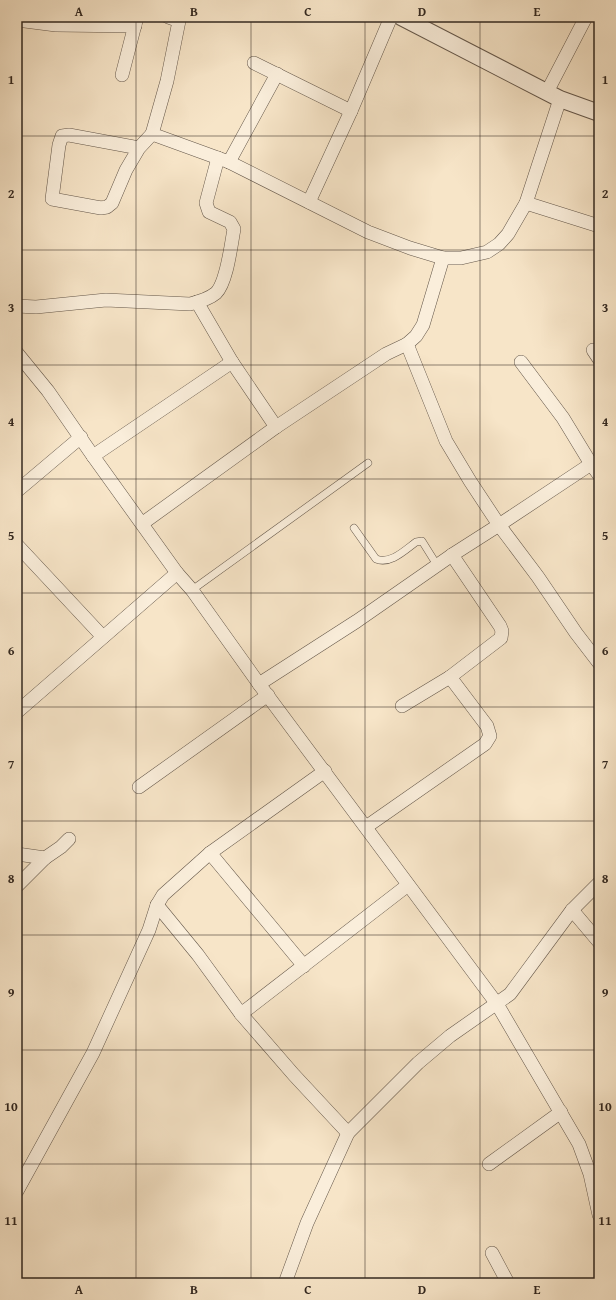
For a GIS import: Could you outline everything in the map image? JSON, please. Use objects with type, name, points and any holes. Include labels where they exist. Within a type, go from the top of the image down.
[{"type":"street","points":[[139,148],[69,135],[62,136],[59,145],[52,199],[101,208],[108,207],[112,203],[126,170],[139,148],[152,134],[167,81],[180,21],[168,17]]},
{"type":"street","points":[[309,202],[351,111],[390,17]]},
{"type":"street","points":[[401,17],[553,95],[599,114]]},
{"type":"street","points":[[152,134],[224,160],[368,232],[410,248],[443,258],[461,258],[487,252],[499,244],[508,234],[526,202],[553,95],[586,17]]},
{"type":"street","points":[[17,20],[56,25],[136,22],[122,75]]},
{"type":"street","points":[[254,63],[351,111]]},
{"type":"street","points":[[17,306],[36,307],[106,300],[190,304],[216,293],[224,280],[234,229],[230,222],[209,212],[206,203],[224,160],[277,74]]},
{"type":"street","points":[[526,202],[599,226]]},
{"type":"street","points":[[143,523],[276,427],[386,354],[407,344],[416,336],[423,325],[443,258]]},
{"type":"street","points":[[197,302],[232,362],[276,427]]},
{"type":"street","points":[[407,344],[446,441],[470,481],[499,525],[599,663]]},
{"type":"street","points":[[17,352],[48,391],[177,573],[192,590],[259,684],[497,1004],[579,1144],[590,1174],[599,1215]]},
{"type":"street","points":[[93,456],[232,362]]},
{"type":"street","points":[[521,362],[563,418],[599,475]]},
{"type":"street","points":[[17,491],[81,437]]},
{"type":"street","points":[[259,684],[357,621],[437,565],[591,464]]},
{"type":"street","points":[[17,545],[104,637]]},
{"type":"street","points":[[402,706],[450,677],[501,638],[502,631],[452,555]]},
{"type":"street","points":[[19,705],[104,637],[177,573]]},
{"type":"street","points":[[366,827],[485,744],[490,736],[487,726],[450,677]]},
{"type":"street","points":[[139,787],[268,695]]},
{"type":"street","points":[[17,1191],[93,1053],[149,930],[157,905],[163,895],[210,853],[325,771]]},
{"type":"street","points":[[17,886],[45,858],[61,847],[69,839]]},
{"type":"street","points":[[210,853],[304,966]]},
{"type":"street","points":[[17,854],[45,858]]},
{"type":"street","points":[[285,1283],[307,1224],[348,1133],[418,1063],[450,1036],[510,994],[572,910],[599,883]]},
{"type":"street","points":[[241,1014],[408,885]]},
{"type":"street","points":[[157,905],[198,955],[241,1014],[348,1133]]},
{"type":"street","points":[[572,910],[599,942]]},
{"type":"street","points":[[489,1164],[561,1112]]},
{"type":"street","points":[[492,1253],[508,1283]]},
{"type":"lane","points":[[192,590],[368,463]]},
{"type":"lane","points":[[354,528],[376,559],[381,561],[391,559],[416,542],[422,541],[437,565]]}]
